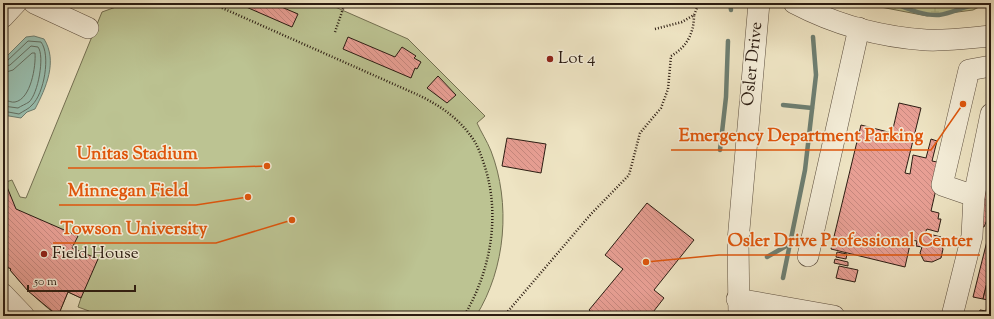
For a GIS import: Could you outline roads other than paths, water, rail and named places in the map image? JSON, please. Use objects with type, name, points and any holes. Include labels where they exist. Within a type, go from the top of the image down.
[{"type":"street","points":[[3,16],[16,3]]},
{"type":"street","points":[[34,3],[88,28]]},
{"type":"street","name":"Osler Drive","points":[[738,307],[738,241],[741,191],[760,3]]},
{"type":"street","points":[[794,3],[839,22],[900,37],[927,40],[991,36]]},
{"type":"street","points":[[808,256],[860,28]]},
{"type":"street","points":[[974,196],[942,185],[969,70],[991,66]]},
{"type":"street","points":[[952,316],[972,236],[974,196],[991,114]]},
{"type":"street","points":[[738,307],[834,316]]},
{"type":"water","points":[[34,36],[44,39],[50,56],[49,74],[43,92],[35,109],[27,112],[21,118],[3,115],[3,60],[26,37]]},
{"type":"waterway","points":[[730,3],[731,10]]},
{"type":"waterway","points":[[894,3],[916,12],[933,15],[945,14],[971,5],[991,5]]},
{"type":"waterway","points":[[783,278],[805,170],[816,75],[813,37]]},
{"type":"waterway","points":[[720,150],[726,97],[728,41]]},
{"type":"waterway","points":[[783,105],[812,108]]},
{"type":"waterway","points":[[767,257],[788,245]]},
{"type":"place","name":"Lot 4","points":[[550,59]]},
{"type":"place","name":"Emergency Department Parking","points":[[963,104]]},
{"type":"place","name":"Unitas Stadium","points":[[267,166]]},
{"type":"place","name":"Minnegan Field","points":[[248,197]]},
{"type":"place","name":"Towson University","points":[[292,220]]},
{"type":"place","name":"Field House","points":[[44,254]]},
{"type":"place","name":"Osler Drive Professional Center","points":[[646,262]]}]
